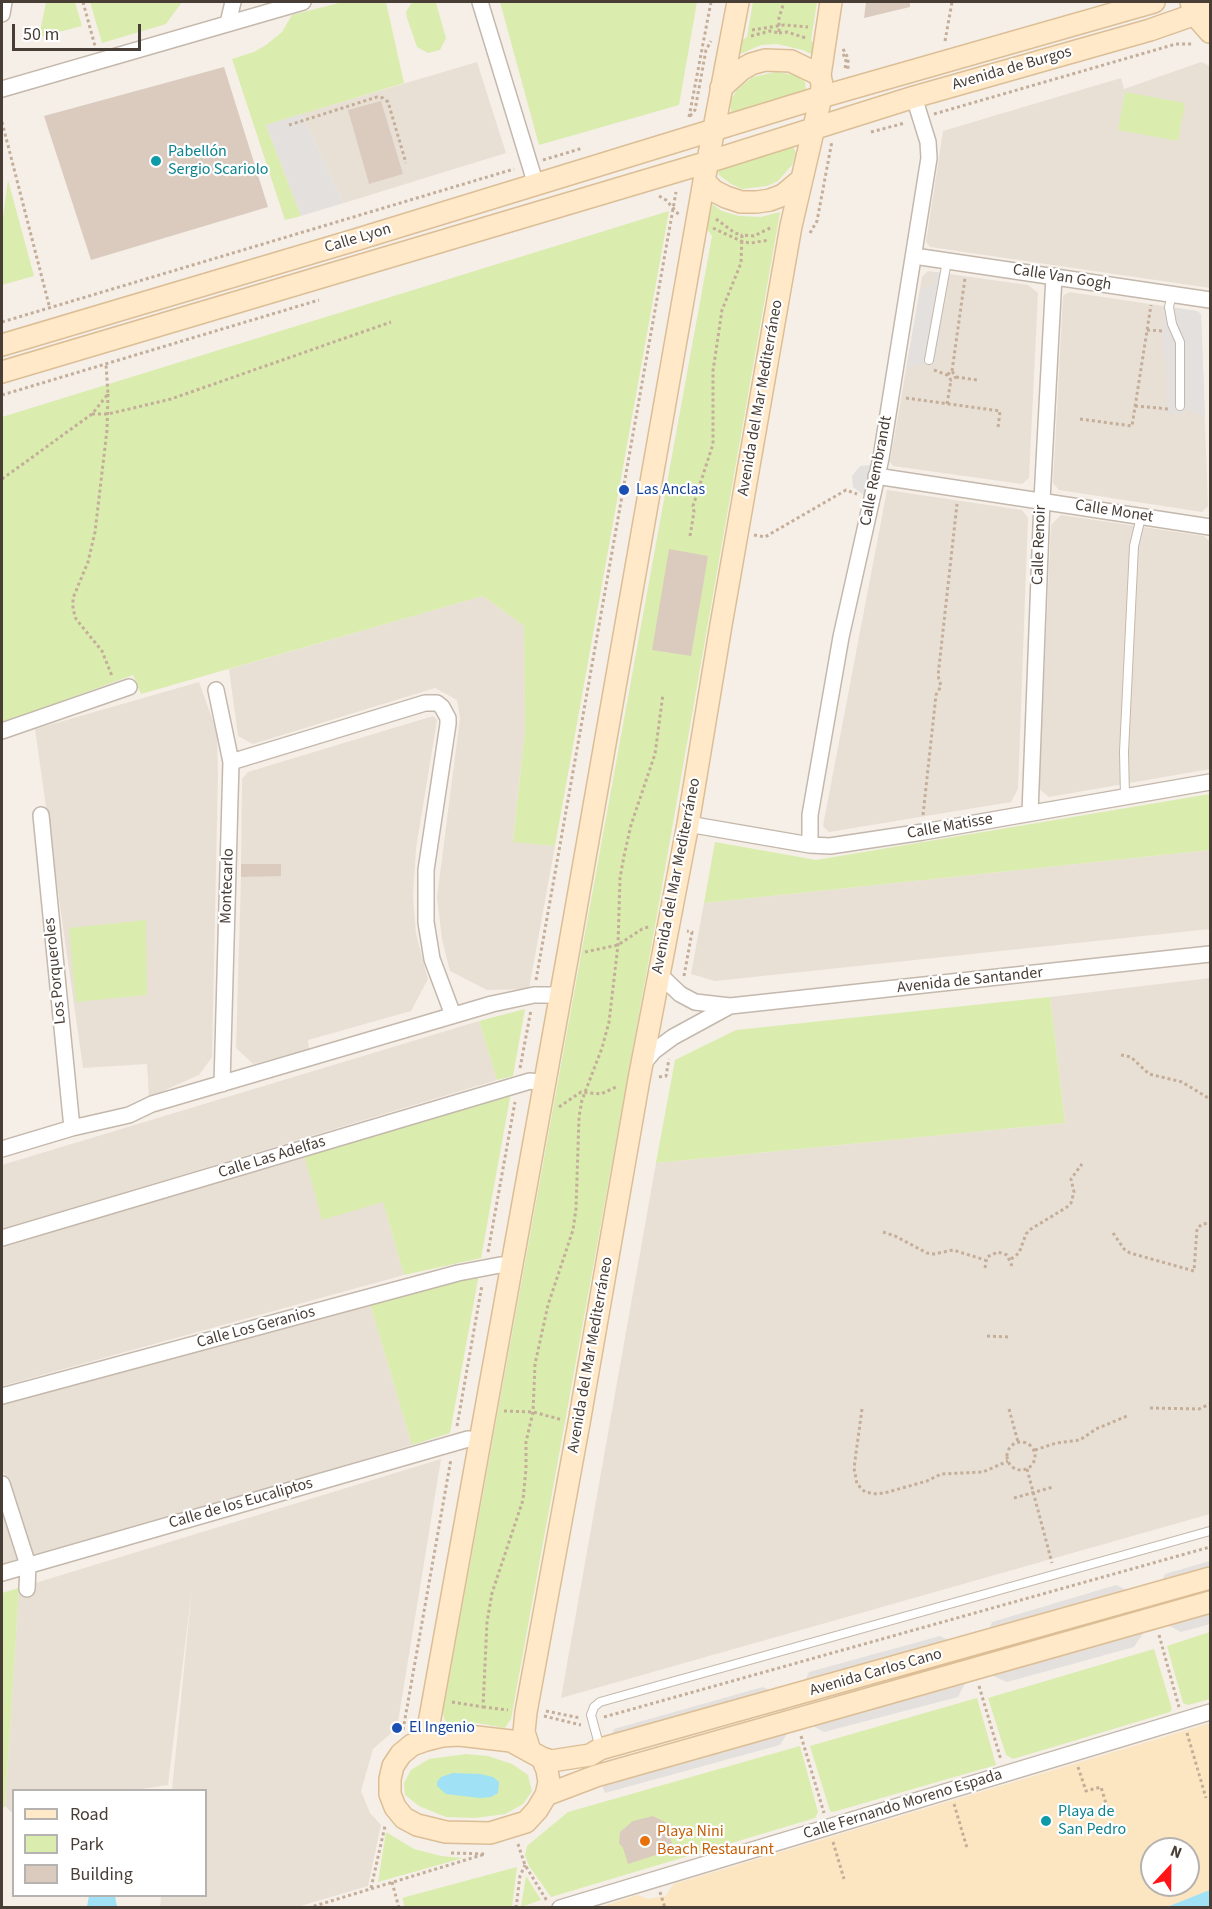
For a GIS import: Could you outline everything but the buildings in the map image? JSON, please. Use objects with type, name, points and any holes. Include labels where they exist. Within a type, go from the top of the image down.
[{"type":"street","points":[[2,14],[4,2]]},
{"type":"street","points":[[228,23],[233,2]]},
{"type":"street","points":[[2,89],[303,2]]},
{"type":"street","points":[[480,2],[536,185]]},
{"type":"street","points":[[426,1740],[487,1410],[713,131],[738,2]]},
{"type":"street","name":"Avenida del Mar Mediterráneo","points":[[536,1755],[524,1732],[527,1709],[640,1073],[688,824],[791,226],[820,97],[822,85],[820,75],[831,2]]},
{"type":"street","name":"Avenida de Burgos","points":[[713,131],[820,97],[1154,2]]},
{"type":"street","points":[[1199,9],[1202,38]]},
{"type":"street","name":"Avenida de Burgos","points":[[814,128],[1150,30],[1199,9]]},
{"type":"street","points":[[722,88],[741,70],[765,60],[790,61],[820,75]]},
{"type":"street","name":"Calle Rembrandt","points":[[810,845],[810,815],[841,637],[881,458],[929,158],[928,141],[915,97]]},
{"type":"street","name":"Calle Lyon","points":[[2,372],[706,171],[814,128]]},
{"type":"street","name":"Calle Lyon","points":[[2,345],[52,318],[536,185],[713,131]]},
{"type":"street","points":[[706,171],[714,191],[741,202],[770,200],[783,195],[801,180]]},
{"type":"street","name":"Calle Van Gogh","points":[[914,256],[1210,300]]},
{"type":"street","name":"Calle Renoir","points":[[1030,813],[1042,500],[1054,276]]},
{"type":"street","name":"Calle Monet","points":[[876,476],[1210,527]]},
{"type":"street","points":[[2,731],[122,689]]},
{"type":"street","name":"Montecarlo","points":[[216,690],[231,762],[222,1084]]},
{"type":"street","points":[[231,762],[425,703],[437,703],[446,711],[448,724],[426,870],[425,914],[432,959],[453,1015]]},
{"type":"street","name":"Calle Matisse","points":[[688,824],[810,845],[830,846],[1210,782]]},
{"type":"street","name":"Los Porqueroles","points":[[41,815],[72,1128]]},
{"type":"street","name":"Avenida de Santander","points":[[659,974],[680,994],[695,1002],[730,1006],[1210,954]]},
{"type":"street","points":[[2,1149],[72,1128],[129,1115],[152,1104],[453,1015],[534,995],[560,995]]},
{"type":"street","name":"Avenida de Santander","points":[[640,1073],[654,1051],[673,1037],[730,1006]]},
{"type":"street","name":"Calle Las Adelfas","points":[[2,1238],[530,1081],[544,1083]]},
{"type":"street","name":"Calle Los Geranios","points":[[2,1396],[458,1273],[500,1265],[512,1267]]},
{"type":"street","name":"Calle de los Eucaliptos","points":[[2,1573],[468,1439],[481,1441]]},
{"type":"street","points":[[2,1484],[28,1565],[27,1589]]},
{"type":"street","name":"Avenida Carlos Cano","points":[[536,1755],[551,1761],[590,1755],[600,1749],[1210,1578]]},
{"type":"street","name":"Avenida Carlos Cano","points":[[546,1795],[596,1776],[1210,1602]]},
{"type":"street","name":"Calle Fernando Moreno Espada","points":[[560,1908],[1210,1712]]},
{"type":"street","points":[[459,1735],[488,1737],[511,1741],[536,1755],[547,1770],[549,1782],[546,1795],[526,1822],[490,1833],[446,1832],[417,1825],[404,1818],[395,1807],[390,1794],[393,1766],[401,1754],[412,1745],[426,1740],[459,1735]]},
{"type":"lane","points":[[929,360],[946,261]]},
{"type":"lane","points":[[1172,294],[1169,307],[1172,324],[1180,342],[1180,406]]},
{"type":"lane","points":[[1125,797],[1124,752],[1134,546],[1141,517]]},
{"type":"lane","points":[[600,1749],[592,1720],[594,1707],[600,1702],[1210,1531]]},
{"type":"path","points":[[84,2],[99,61]]},
{"type":"path","points":[[689,117],[711,2]]},
{"type":"path","points":[[945,42],[952,2]]},
{"type":"path","points":[[779,33],[788,32],[825,45]]},
{"type":"path","points":[[865,134],[1202,38]]},
{"type":"path","points":[[289,125],[377,97],[384,98],[388,102],[406,163]]},
{"type":"path","points":[[2,122],[52,318]]},
{"type":"path","points":[[832,144],[843,140]]},
{"type":"path","points":[[2,322],[52,318],[593,145]]},
{"type":"path","points":[[659,196],[666,200],[681,217],[714,228],[743,242],[770,240]]},
{"type":"path","points":[[402,1731],[673,210]]},
{"type":"path","points":[[690,536],[693,506],[713,444],[713,371],[717,332],[726,298],[741,264],[742,235],[754,236],[771,227],[791,226]]},
{"type":"path","points":[[956,377],[952,371],[967,264]]},
{"type":"path","points":[[1080,419],[1132,426],[1154,292]]},
{"type":"path","points":[[92,414],[108,414],[171,399],[391,322]]},
{"type":"path","points":[[102,342],[109,384],[108,414],[95,532],[88,562],[74,598],[73,609],[76,619],[102,651],[112,674],[122,689]]},
{"type":"path","points":[[61,354],[67,376]]},
{"type":"path","points":[[934,370],[951,380]]},
{"type":"path","points":[[945,375],[952,371]]},
{"type":"path","points":[[947,404],[951,380],[956,377],[978,380]]},
{"type":"path","points":[[2,479],[92,414],[108,394]]},
{"type":"path","points":[[906,398],[1000,411],[998,428]]},
{"type":"path","points":[[1135,406],[1168,409],[1180,406]]},
{"type":"path","points":[[923,832],[936,695],[941,686],[938,676],[958,488]]},
{"type":"path","points":[[738,533],[765,537],[846,490],[872,500]]},
{"type":"path","points":[[483,1707],[487,1622],[492,1593],[523,1500],[526,1442],[533,1412],[535,1364],[540,1337],[573,1230],[576,1209],[579,1117],[585,1091],[602,1048],[609,1022],[618,945],[620,878],[631,825],[655,754],[663,694]]},
{"type":"path","points":[[541,954],[568,954],[618,945],[648,927],[692,932],[680,994]]},
{"type":"path","points":[[511,1119],[556,1108],[585,1091],[601,1094],[640,1073],[666,1076],[673,1037]]},
{"type":"path","points":[[1121,1055],[1131,1057],[1149,1074],[1182,1082],[1210,1099]]},
{"type":"path","points":[[1011,1259],[1019,1253],[1026,1234],[1031,1229],[1071,1203],[1074,1192],[1071,1179],[1082,1164]]},
{"type":"path","points":[[1113,1233],[1124,1249],[1130,1253],[1194,1271],[1197,1229],[1204,1223],[1210,1223]]},
{"type":"path","points":[[883,1232],[927,1253],[953,1250],[986,1260]]},
{"type":"path","points":[[985,1268],[990,1254],[998,1252],[1005,1253],[1011,1259],[1012,1266]]},
{"type":"path","points":[[987,1336],[1010,1337]]},
{"type":"path","points":[[1150,1408],[1199,1409],[1210,1404]]},
{"type":"path","points":[[460,1407],[533,1412],[579,1424]]},
{"type":"path","points":[[862,1409],[854,1468],[857,1484],[866,1492],[876,1494],[888,1492],[927,1481],[940,1474],[983,1472],[1008,1461]]},
{"type":"path","points":[[1010,1409],[1018,1442]]},
{"type":"path","points":[[1035,1450],[1056,1443],[1080,1440],[1096,1429],[1127,1416]]},
{"type":"path","points":[[1018,1442],[1027,1442],[1035,1450],[1034,1461],[1027,1469],[1016,1469],[1008,1461],[1008,1450],[1018,1442]]},
{"type":"path","points":[[1027,1469],[1056,1575]]},
{"type":"path","points":[[1014,1498],[1053,1487]]},
{"type":"path","points":[[409,1694],[483,1707],[527,1709],[592,1720],[1210,1547]]},
{"type":"path","points":[[1139,1567],[1147,1596]]},
{"type":"path","points":[[955,1604],[968,1647]]},
{"type":"path","points":[[1154,1618],[1206,1798]]},
{"type":"path","points":[[974,1670],[1006,1774]]},
{"type":"path","points":[[527,1709],[581,1725]]},
{"type":"path","points":[[797,1719],[844,1880]]},
{"type":"path","points":[[1073,1754],[1086,1791],[1101,1786],[1107,1807]]},
{"type":"path","points":[[950,1791],[967,1848]]},
{"type":"path","points":[[371,1888],[385,1823],[393,1831]]},
{"type":"path","points":[[510,1846],[518,1844],[525,1865],[547,1900],[549,1908]]},
{"type":"path","points":[[308,1908],[485,1854],[494,1849]]},
{"type":"path","points":[[449,1853],[485,1854]]},
{"type":"path","points":[[516,1908],[520,1876],[525,1865]]},
{"type":"path","points":[[392,1882],[399,1908]]},
{"type":"shaded area","points":[[477,62],[506,153],[344,203],[301,114]]},
{"type":"shaded area","points":[[1201,62],[1210,66],[1210,288],[930,247],[926,242],[943,131],[1121,78],[1124,89]]},
{"type":"shaded area","points":[[301,114],[344,203],[301,216],[266,125]]},
{"type":"shaded area","points":[[928,271],[1028,285],[1038,293],[1029,478],[1022,484],[893,466],[890,462],[922,277]]},
{"type":"shaded area","points":[[935,272],[949,274],[935,365],[921,364],[906,369],[920,290],[933,285]]},
{"type":"shaded area","points":[[1069,292],[1197,311],[1201,316],[1208,506],[1202,512],[1059,490],[1053,483],[1063,296]]},
{"type":"shaded area","points":[[1163,306],[1197,311],[1201,314],[1205,417],[1187,410],[1181,414],[1167,414],[1166,359],[1163,357]]},
{"type":"shaded area","points":[[871,465],[865,496],[853,487],[852,476],[860,466]]},
{"type":"shaded area","points":[[887,490],[1022,510],[1028,518],[1018,789],[1011,802],[829,832],[823,826]]},
{"type":"shaded area","points":[[1061,515],[1204,536],[1210,542],[1210,769],[1049,797],[1039,789],[1051,525]]},
{"type":"shaded area","points":[[483,596],[524,626],[525,730],[513,841],[555,846],[529,989],[487,990],[450,971],[442,939],[437,897],[460,718],[457,700],[435,688],[253,744],[238,736],[229,669]]},
{"type":"shaded area","points":[[199,682],[217,732],[212,1057],[199,1075],[149,1097],[147,1064],[83,1068],[35,729]]},
{"type":"shaded area","points":[[433,716],[437,720],[416,849],[413,896],[416,934],[428,979],[411,1011],[308,1040],[309,1049],[253,1064],[236,1048],[241,877],[279,864],[241,864],[242,779],[248,772]]},
{"type":"shaded area","points":[[1210,850],[1210,929],[715,981],[691,974],[704,903]]},
{"type":"shaded area","points":[[1210,978],[1210,1514],[561,1698],[656,1163],[1065,1123],[1050,997]]},
{"type":"shaded area","points":[[479,1021],[497,1080],[2,1229],[2,1165]]},
{"type":"shaded area","points":[[304,1154],[383,1202],[404,1275],[2,1386],[2,1248]]},
{"type":"shaded area","points":[[370,1304],[412,1445],[30,1559],[2,1467],[2,1402]]},
{"type":"shaded area","points":[[441,1459],[397,1728],[373,1749],[361,1791],[370,1813],[381,1825],[368,1886],[297,1907],[160,1907],[161,1897],[207,1897],[207,1789],[172,1789],[192,1588],[168,1785],[142,1789],[12,1789],[11,1812],[5,1806],[19,1588]]},
{"type":"shaded area","points":[[2,1502],[19,1556],[14,1563],[2,1567]]},
{"type":"shaded area","points":[[1210,1561],[1210,1573],[1159,1587],[1165,1574]]},
{"type":"shaded area","points":[[1116,1585],[1131,1592],[987,1635],[992,1622]]},
{"type":"shaded area","points":[[1210,1613],[1210,1624],[1181,1632],[1168,1625]]},
{"type":"shaded area","points":[[1144,1632],[1134,1647],[1007,1682],[991,1675]]},
{"type":"shaded area","points":[[940,1636],[952,1642],[804,1684],[809,1672]]},
{"type":"shaded area","points":[[966,1682],[958,1697],[824,1732],[811,1725]]},
{"type":"shaded area","points":[[763,1687],[776,1693],[608,1741],[614,1729]]},
{"type":"shaded area","points":[[788,1732],[780,1745],[605,1793],[601,1783]]},
{"type":"green space","points":[[46,2],[75,2],[82,26],[39,37]]},
{"type":"green space","points":[[90,2],[182,2],[166,24],[102,43]]},
{"type":"green space","points":[[343,2],[386,2],[404,83],[266,125],[301,216],[285,220],[232,59],[254,52],[266,45],[282,32],[292,15]]},
{"type":"green space","points":[[412,2],[436,3],[446,38],[440,50],[428,53],[417,47],[406,12]]},
{"type":"green space","points":[[500,2],[697,2],[679,105],[539,145]]},
{"type":"green space","points":[[753,2],[817,2],[811,40],[815,46],[813,55],[803,50],[777,44],[761,45],[738,55],[741,41],[747,37]]},
{"type":"green space","points":[[775,72],[796,75],[805,82],[806,89],[802,95],[734,116],[731,113],[730,101],[736,91],[753,77]]},
{"type":"green space","points":[[1125,92],[1185,103],[1178,141],[1118,130]]},
{"type":"green space","points":[[793,146],[796,153],[792,165],[778,181],[767,186],[742,189],[719,175],[718,169]]},
{"type":"green space","points":[[8,180],[34,276],[2,285],[2,224]]},
{"type":"green space","points":[[712,204],[722,211],[739,216],[761,217],[780,212],[655,926],[511,1719],[505,1728],[477,1723],[452,1724],[445,1721],[443,1713],[712,236],[707,229]]},
{"type":"green space","points":[[669,211],[555,846],[513,842],[525,730],[524,626],[483,596],[141,694],[133,675],[2,723],[2,417]]},
{"type":"green space","points":[[1210,794],[1210,850],[704,903],[715,842],[816,860]]},
{"type":"green space","points":[[146,920],[147,995],[76,1002],[69,928]]},
{"type":"green space","points":[[1050,997],[1065,1123],[656,1163],[675,1060],[736,1030]]},
{"type":"green space","points":[[525,1009],[513,1076],[497,1080],[479,1021]]},
{"type":"green space","points":[[511,1092],[481,1258],[404,1275],[383,1202],[322,1220],[304,1154]]},
{"type":"green space","points":[[479,1274],[450,1433],[412,1445],[370,1304]]},
{"type":"green space","points":[[19,1588],[5,1806],[2,1809],[2,1593]]},
{"type":"green space","points":[[1210,1632],[1210,1699],[1188,1705],[1183,1703],[1167,1646]]},
{"type":"green space","points":[[1154,1649],[1172,1709],[1170,1712],[1013,1759],[1006,1755],[988,1698]]},
{"type":"green space","points":[[977,1698],[996,1765],[830,1811],[810,1746]]},
{"type":"green space","points":[[800,1746],[818,1812],[815,1818],[551,1897],[529,1866],[525,1855],[527,1846],[568,1812]]},
{"type":"green space","points":[[466,1754],[488,1756],[512,1764],[528,1775],[532,1791],[523,1804],[505,1814],[475,1818],[446,1817],[419,1806],[405,1795],[404,1783],[411,1770],[429,1759]]},
{"type":"green space","points":[[386,1832],[414,1849],[441,1856],[463,1858],[378,1882]]},
{"type":"green space","points":[[517,1867],[512,1907],[405,1907],[402,1898]]},
{"type":"green space","points":[[526,1876],[541,1900],[521,1907]]},
{"type":"sand","name":"Playa de San Pedro","points":[[1210,1723],[1210,1890],[1200,1894],[1200,1837],[1140,1837],[1140,1897],[1192,1897],[1167,1907],[598,1908],[637,1895],[648,1899],[665,1896],[674,1884]]},
{"type":"water","points":[[453,1773],[493,1777],[499,1782],[498,1793],[491,1797],[480,1798],[446,1794],[437,1786],[437,1782],[441,1777]]},
{"type":"water","points":[[1210,1890],[1210,1907],[1167,1907],[1192,1897],[1200,1897],[1200,1894]]},
{"type":"water","points":[[89,1897],[115,1897],[117,1907],[87,1907]]},
{"type":"place","name":"Pabellón Sergio Scariolo","points":[[156,161]]},
{"type":"place","name":"Las Anclas","points":[[624,490]]},
{"type":"place","name":"El Ingenio","points":[[397,1728]]},
{"type":"place","name":"Playa de San Pedro","points":[[1046,1821]]},
{"type":"place","name":"Playa Nini Beach Restaurant","points":[[645,1841]]}]
